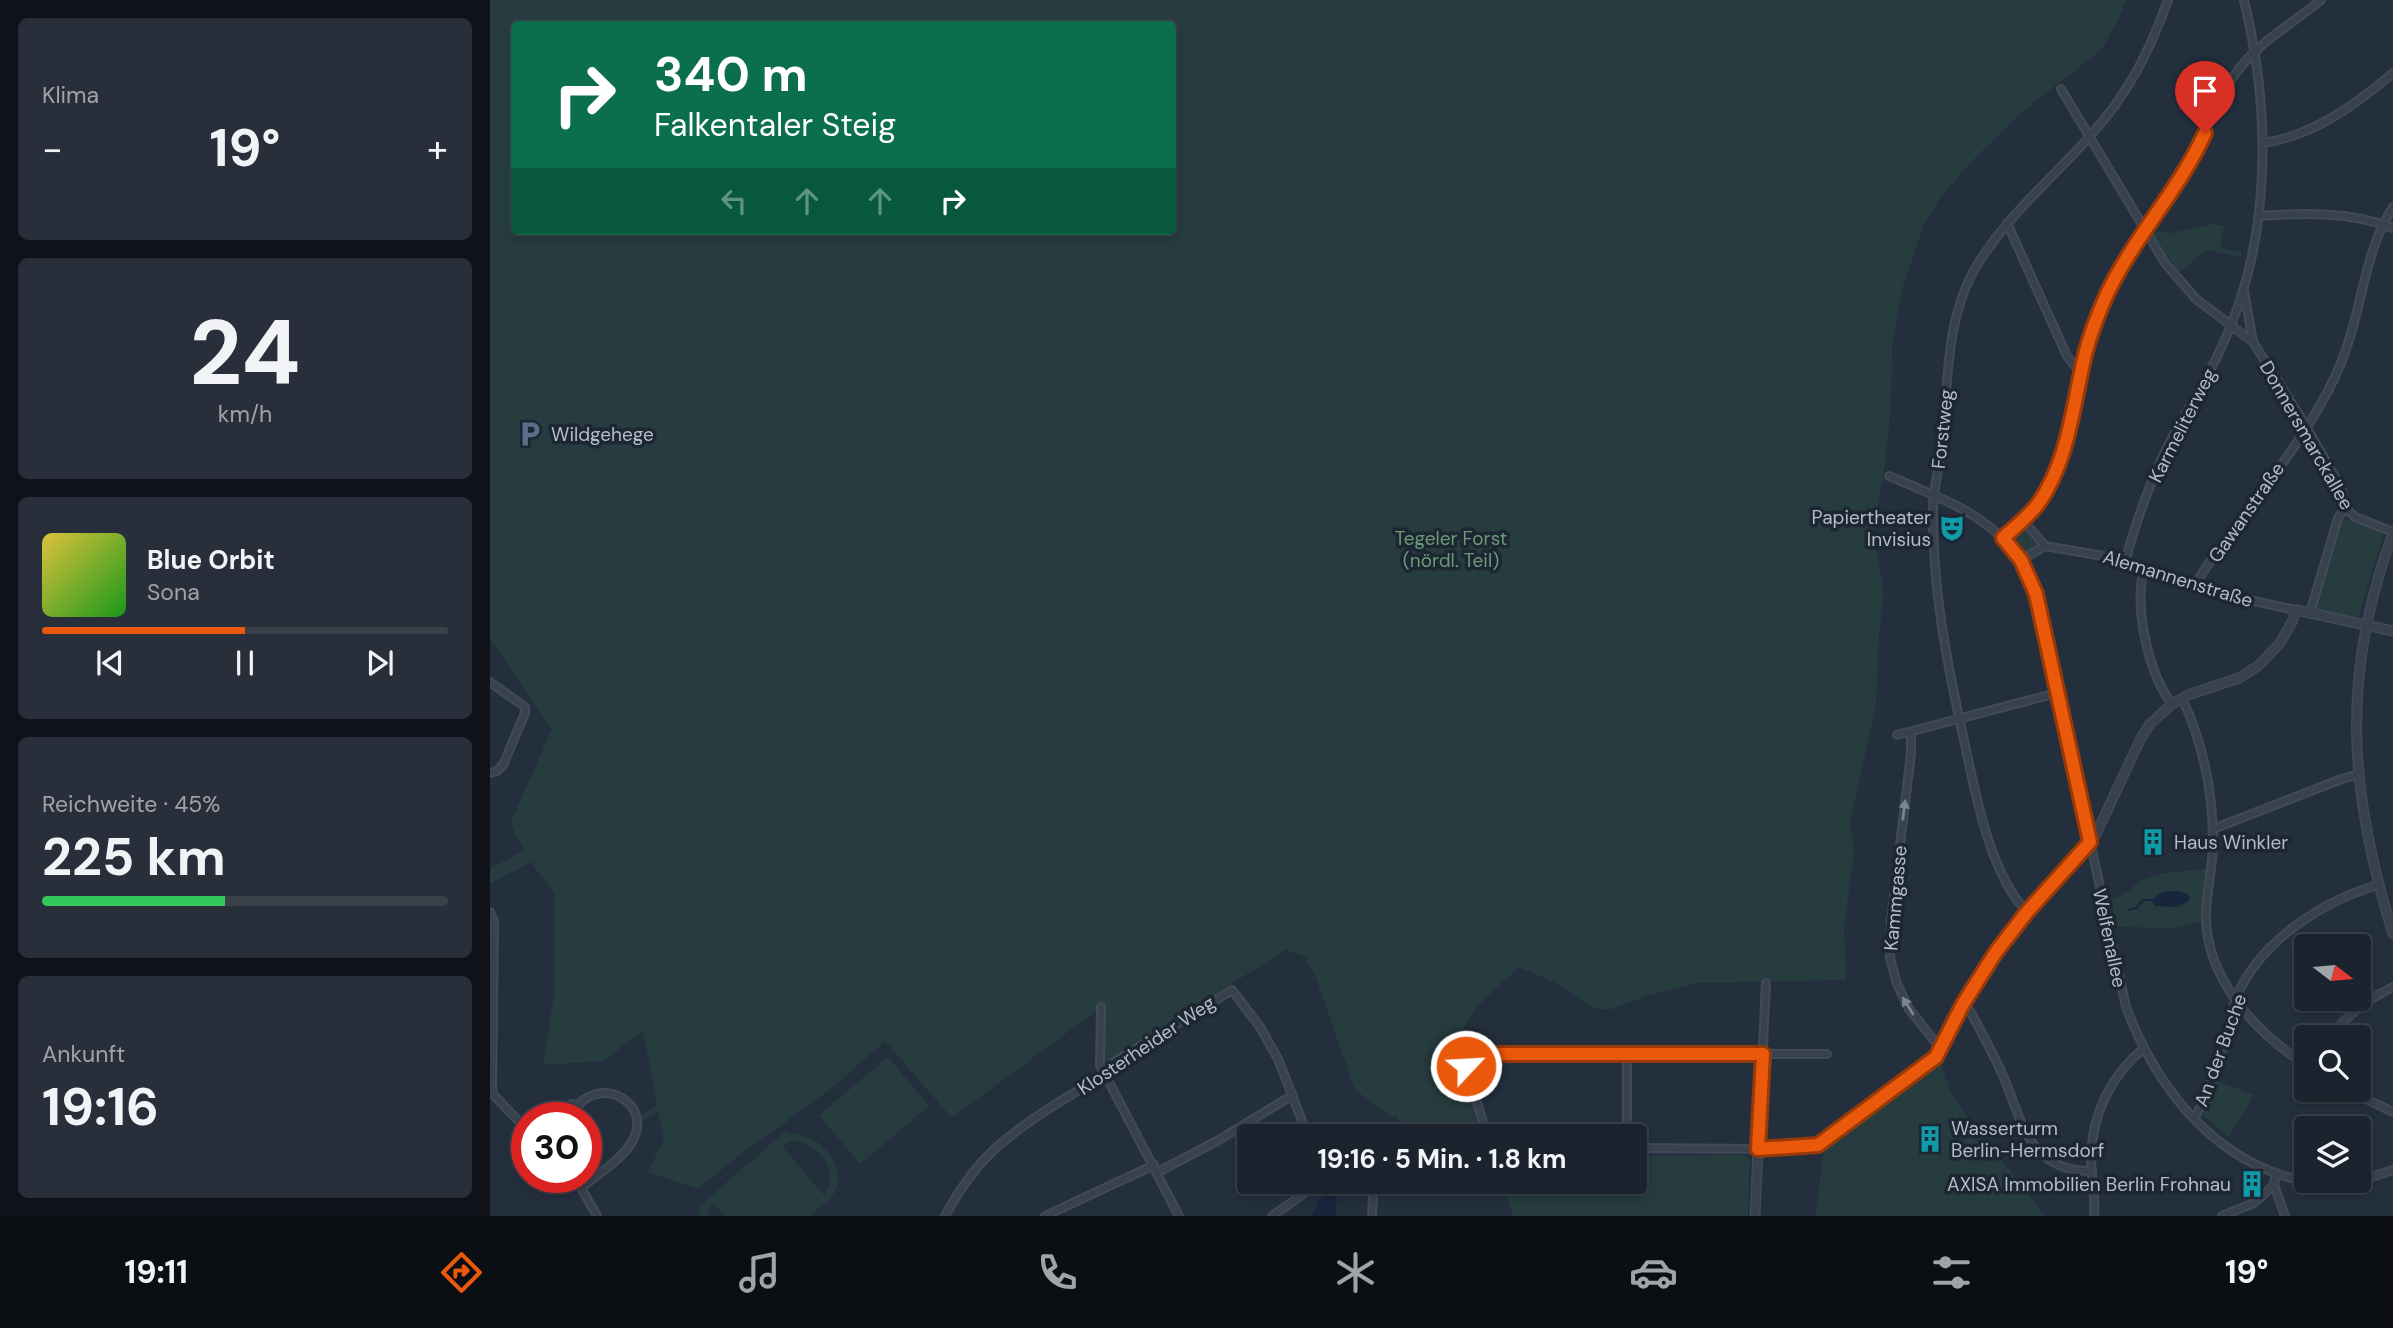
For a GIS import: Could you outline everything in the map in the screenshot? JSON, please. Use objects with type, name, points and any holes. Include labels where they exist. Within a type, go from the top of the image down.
[{"type":"street","name":"Forstweg","points":[[2027,912],[2000,866],[1978,805],[1937,594],[1933,495],[1941,448],[1950,343],[1958,308],[1973,273],[2007,223],[2089,137],[2138,72],[2168,0]]},
{"type":"street","name":"Karmeliterweg","points":[[2125,562],[2141,510],[2160,463],[2209,373],[2231,326],[2244,289],[2258,216],[2263,143],[2255,52],[2244,0]]},
{"type":"street","points":[[2003,538],[2039,503],[2056,469],[2072,418],[2082,368],[2106,297],[2190,162],[2228,84],[2255,52],[2321,0]]},
{"type":"street","points":[[2263,143],[2291,138],[2316,127],[2349,107],[2393,73]]},
{"type":"street","name":"Donnersmarckallee","points":[[2061,89],[2165,263],[2185,288],[2253,342],[2306,427],[2343,494],[2345,508],[2355,517],[2393,533]]},
{"type":"street","name":"Gawanstraße","points":[[2195,587],[2306,427],[2341,364],[2355,320],[2372,248],[2393,207]]},
{"type":"street","points":[[2258,216],[2328,214],[2393,228]]},
{"type":"street","points":[[2007,223],[2067,356],[2074,365],[2082,368]]},
{"type":"street","name":"Karmeliterweg","points":[[2244,289],[2253,342]]},
{"type":"street","name":"Welfenallee","points":[[1889,475],[1971,514],[2003,538],[2021,560],[2036,594],[2126,1007],[2144,1048],[2165,1084],[2194,1119],[2220,1142],[2276,1173],[2313,1184],[2335,1185],[2362,1181],[2393,1170]]},
{"type":"street","points":[[2310,613],[2338,518],[2345,508]]},
{"type":"street","points":[[2021,560],[2045,546],[2023,520]]},
{"type":"street","points":[[2393,533],[2366,624],[2357,702],[2358,774],[2364,828],[2393,934]]},
{"type":"street","name":"Alemannenstraße","points":[[2045,546],[2097,554],[2195,587],[2393,631]]},
{"type":"street","points":[[2144,569],[2142,593],[2146,642],[2157,676],[2172,704]]},
{"type":"street","points":[[1647,1148],[1758,1149],[1818,1145],[1936,1057],[1963,1004],[1996,952],[2027,912],[2090,842],[2141,738],[2158,715],[2182,698],[2239,678],[2258,666],[2280,643],[2296,610]]},
{"type":"street","points":[[490,682],[525,707],[525,713],[503,765],[497,771],[490,772]]},
{"type":"street","points":[[1897,735],[2057,692]]},
{"type":"street","points":[[2182,698],[2200,743],[2205,764],[2213,829],[2206,918],[2216,965],[2235,1000],[2252,1020],[2294,1057]]},
{"type":"street","name":"Kammgasse","points":[[1911,732],[1911,753],[1891,921],[1890,958],[1905,1001],[1941,1049]]},
{"type":"street","points":[[2213,829],[2358,774]]},
{"type":"street","name":"An der Buche","points":[[2194,1119],[2217,1066],[2235,1000],[2258,964],[2298,923],[2337,899],[2378,884]]},
{"type":"street","points":[[490,912],[494,921],[491,1093],[511,1114]]},
{"type":"street","points":[[1755,1216],[1766,984]]},
{"type":"street","points":[[2342,1025],[2372,998],[2393,988]]},
{"type":"street","name":"Klosterheider Weg","points":[[945,1216],[982,1159],[1020,1126],[1098,1079],[1109,1065],[1232,990],[1241,999],[1270,1045],[1304,1124]]},
{"type":"street","points":[[1963,1004],[1970,1011],[1997,1062],[2020,1122],[2034,1147],[2056,1164],[2092,1171]]},
{"type":"street","points":[[1101,1007],[1099,1061],[1179,1216]]},
{"type":"street","points":[[2094,1216],[2093,1136],[2105,1096],[2124,1066],[2144,1048]]},
{"type":"street","points":[[1627,1054],[1628,1124]]},
{"type":"street","points":[[1483,1124],[1466,1066],[1470,1055],[1827,1054]]},
{"type":"street","points":[[582,1102],[593,1094],[615,1094],[629,1104],[637,1123],[635,1136],[628,1148],[602,1170]]},
{"type":"street","points":[[1045,1216],[1217,1141],[1293,1095]]},
{"type":"street","points":[[2371,1101],[2393,1112]]},
{"type":"street","points":[[2276,1173],[2274,1185],[2285,1216]]},
{"type":"street","points":[[2222,1216],[2254,1203],[2274,1185]]},
{"type":"street","points":[[584,1193],[597,1216]]},
{"type":"street","points":[[1272,1216],[1303,1194]]},
{"type":"street","points":[[1372,1194],[1372,1216]]},
{"type":"green space","name":"Tegeler Forst (nördl. Teil)","points":[[490,0],[2126,0],[2102,49],[2021,113],[1970,163],[1940,198],[1924,224],[1902,289],[1892,347],[1891,406],[1885,464],[1873,532],[1884,592],[1876,705],[1850,822],[1854,851],[1844,927],[1846,980],[1698,983],[1649,995],[1612,1009],[1600,1009],[1588,1005],[1554,982],[1519,967],[1476,1007],[1453,1047],[1477,1124],[1399,1124],[1397,1116],[1393,1117],[1355,1090],[1316,978],[1305,957],[1286,950],[1107,1061],[1103,1053],[1104,1005],[952,1118],[885,1041],[832,1088],[698,1189],[648,1172],[664,1139],[658,1112],[642,1120],[641,1115],[657,1106],[643,1030],[604,1061],[543,1065],[554,994],[554,894],[531,862],[490,884],[490,869],[524,850],[510,824],[552,729],[490,639]]},
{"type":"green space","points":[[2213,224],[2224,226],[2220,248],[2242,252],[2241,257],[2206,250],[2179,273],[2151,231],[2153,228],[2153,231],[2171,233]]},
{"type":"green space","points":[[2341,518],[2384,532],[2358,619],[2318,611],[2315,607]]},
{"type":"green space","points":[[2023,526],[2039,544],[2022,554],[2009,537]]},
{"type":"green space","points":[[2207,869],[2202,922],[2172,928],[2116,927],[2111,899],[2152,876]]},
{"type":"green space","points":[[888,1057],[929,1106],[860,1164],[819,1115]]},
{"type":"green space","points":[[1940,1062],[1951,1094],[2045,1216],[1815,1216],[1824,1149]]},
{"type":"green space","points":[[2217,1081],[2254,1095],[2229,1137],[2203,1115]]},
{"type":"green space","points":[[786,1131],[818,1143],[833,1159],[837,1169],[838,1179],[834,1193],[809,1216],[725,1216],[714,1204],[707,1216],[700,1216],[697,1208]],"holes":[[[795,1141],[804,1143],[820,1154],[829,1169],[829,1186],[824,1195],[782,1146]]]},
{"type":"green space","points":[[1746,1155],[1750,1159],[1748,1216],[1513,1216],[1506,1194],[1647,1194],[1647,1156]]},
{"type":"water","points":[[2168,891],[2185,893],[2190,897],[2188,902],[2177,907],[2155,906],[2152,901],[2158,894]]},
{"type":"water","points":[[1332,1194],[1337,1198],[1335,1216],[1312,1216],[1320,1199]]},
{"type":"waterway","points":[[2128,910],[2136,908],[2143,900],[2152,900]]},
{"type":"place","name":"Wildgehege","points":[[530,434]]},
{"type":"place","name":"Papiertheater Invisius","points":[[1952,528]]},
{"type":"place","name":"Haus Winkler","points":[[2153,842]]},
{"type":"place","name":"Wasserturm Berlin-Hermsdorf","points":[[1930,1139]]},
{"type":"place","name":"AXISA Immobilien Berlin Frohnau","points":[[2252,1184]]},
{"type":"route","points":[[1466,1066],[1468,1057],[1475,1054],[1763,1054],[1758,1149],[1818,1145],[1936,1057],[1963,1004],[1996,952],[2027,912],[2090,842],[2036,594],[2021,560],[2003,538],[2039,503],[2052,479],[2064,448],[2076,403],[2084,357],[2103,304],[2124,263],[2177,185],[2205,133]]}]
